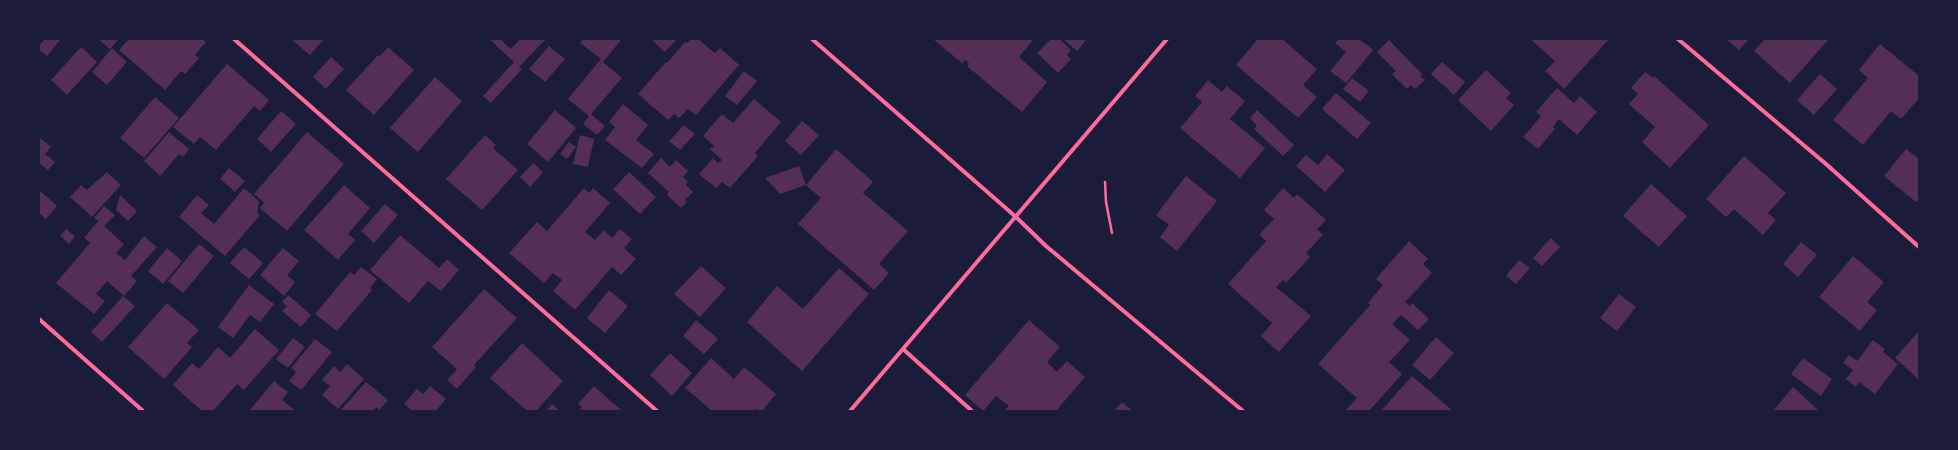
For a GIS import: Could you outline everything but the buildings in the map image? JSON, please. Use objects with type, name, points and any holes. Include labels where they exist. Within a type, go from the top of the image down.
[{"type":"street","points":[[234,39],[657,411]]},
{"type":"street","points":[[812,39],[1016,217],[1046,246],[1243,411]]},
{"type":"street","points":[[850,411],[1168,39]]},
{"type":"street","points":[[1678,39],[1826,164],[1919,247]]},
{"type":"street","points":[[39,319],[144,411]]},
{"type":"street","points":[[903,349],[972,411]]},
{"type":"path","points":[[1105,182],[1106,202],[1112,233]]}]
